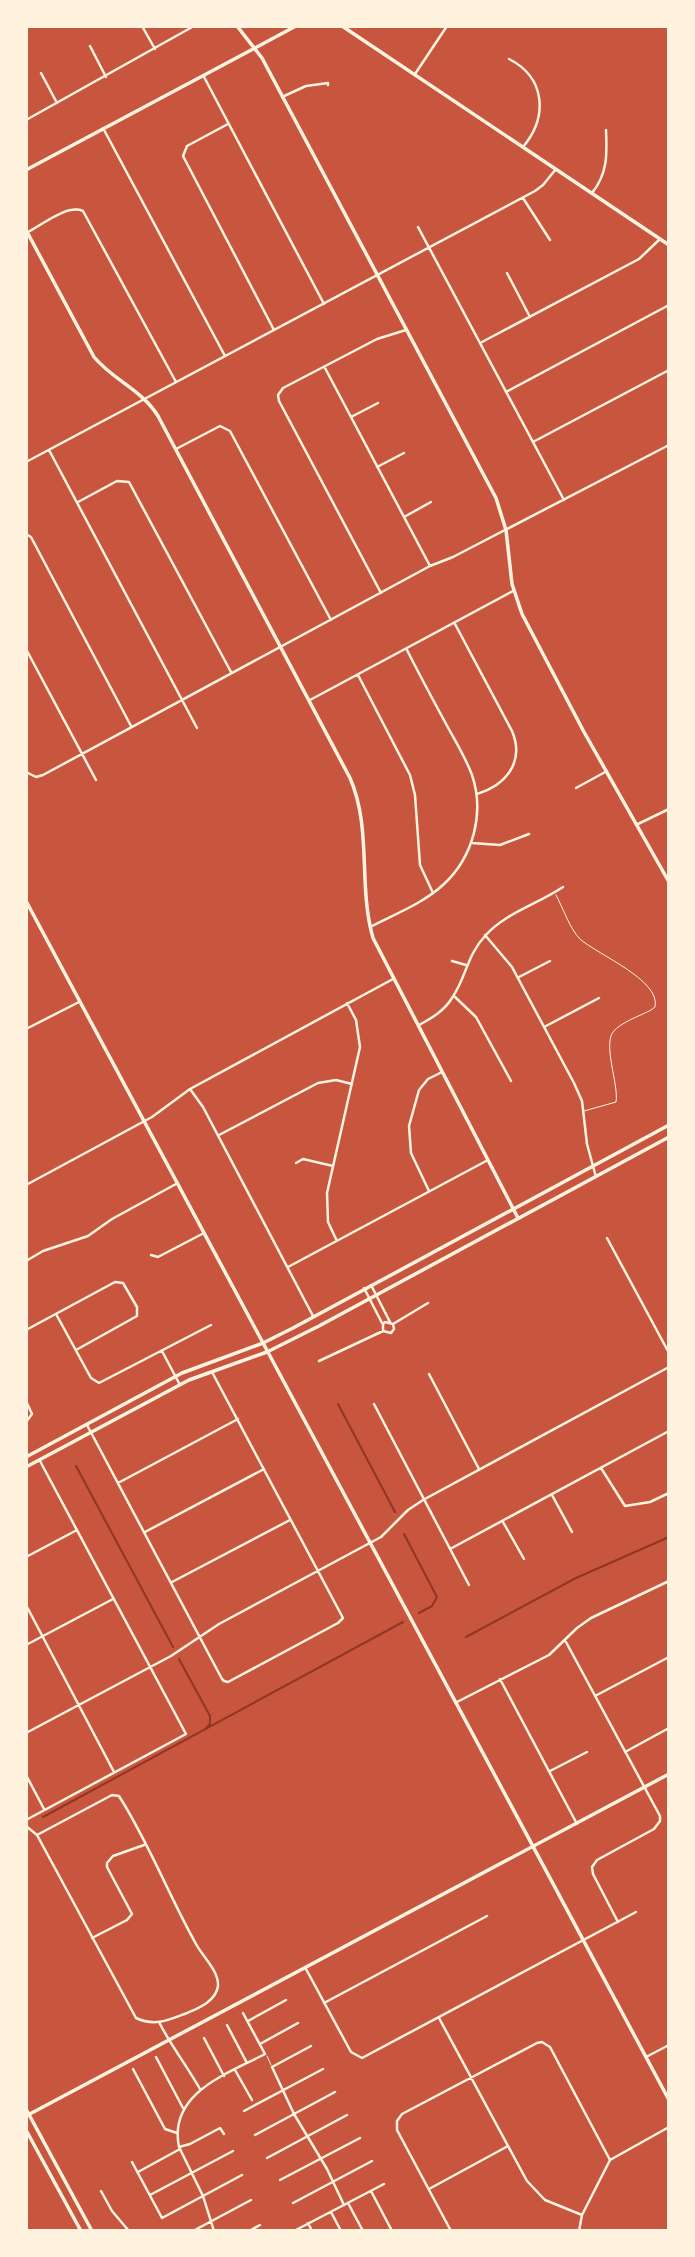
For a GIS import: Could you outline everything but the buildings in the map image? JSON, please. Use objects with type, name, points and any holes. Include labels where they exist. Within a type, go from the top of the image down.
[{"type":"main road","points":[[237,26],[255,48],[282,97],[496,498],[506,530],[513,591],[522,614],[669,882]]},
{"type":"main road","points":[[26,170],[296,26]]},
{"type":"main road","points":[[342,26],[669,245]]},
{"type":"main road","points":[[27,231],[94,356],[109,373],[145,399],[158,416],[358,796],[370,928],[377,947],[518,1218]]},
{"type":"main road","points":[[26,901],[669,2100]]},
{"type":"main road","points":[[26,1457],[176,1376],[263,1343],[669,1125]]},
{"type":"main road","points":[[26,1467],[180,1385],[267,1352],[669,1138]]},
{"type":"main road","points":[[28,2115],[167,2038],[306,1969],[669,1774]]},
{"type":"main road","points":[[26,2109],[92,2231]]},
{"type":"main road","points":[[26,2130],[80,2231]]},
{"type":"street","points":[[142,26],[155,49]]},
{"type":"street","points":[[26,120],[194,26]]},
{"type":"street","points":[[415,74],[446,27]]},
{"type":"street","points":[[90,46],[106,77]]},
{"type":"street","points":[[509,59],[529,75],[540,99],[538,125],[523,147]]},
{"type":"street","points":[[41,73],[57,103]]},
{"type":"street","points":[[203,75],[324,304]]},
{"type":"street","points":[[282,97],[306,86],[328,85]]},
{"type":"street","points":[[228,124],[187,146],[183,156],[274,330]]},
{"type":"street","points":[[103,128],[225,356]]},
{"type":"street","points":[[592,194],[606,167],[606,130]]},
{"type":"street","points":[[26,462],[523,198],[543,185],[556,169]]},
{"type":"street","points":[[523,198],[550,240]]},
{"type":"street","points":[[27,231],[71,209],[83,211],[176,382]]},
{"type":"street","points":[[418,227],[564,500]]},
{"type":"street","points":[[480,343],[639,259],[660,239]]},
{"type":"street","points":[[507,274],[530,317]]},
{"type":"street","points":[[506,392],[669,306]]},
{"type":"street","points":[[380,593],[278,395],[284,388],[377,339],[406,330]]},
{"type":"street","points":[[324,367],[430,566]]},
{"type":"street","points":[[533,442],[669,370]]},
{"type":"street","points":[[351,417],[377,403]]},
{"type":"street","points":[[176,449],[220,426],[230,430],[331,620]]},
{"type":"street","points":[[26,772],[31,776],[43,775],[181,698],[430,566],[453,557],[669,445]]},
{"type":"street","points":[[49,450],[197,728]]},
{"type":"street","points":[[377,467],[404,453]]},
{"type":"street","points":[[77,503],[117,481],[129,482],[231,672]]},
{"type":"street","points":[[404,517],[431,502]]},
{"type":"street","points":[[26,534],[31,537],[131,726]]},
{"type":"street","points":[[309,701],[513,591]]},
{"type":"street","points":[[455,624],[512,731],[516,744],[515,762],[507,777],[494,788],[477,794]]},
{"type":"street","points":[[26,649],[96,780]]},
{"type":"street","points":[[370,928],[433,893],[456,871],[471,843],[477,820],[477,794],[467,762],[407,650]]},
{"type":"street","points":[[358,675],[410,775],[415,795],[420,865],[433,893]]},
{"type":"street","points":[[576,788],[607,771]]},
{"type":"street","points":[[638,824],[669,809]]},
{"type":"street","points":[[471,843],[500,845],[529,834]]},
{"type":"street","points":[[418,1026],[440,1013],[454,996],[466,965],[485,935],[506,918],[563,887]]},
{"type":"street","points":[[485,935],[504,955],[519,977],[575,1083],[596,1177]]},
{"type":"street","points":[[452,961],[466,965]]},
{"type":"street","points":[[519,977],[550,961]]},
{"type":"street","points":[[26,1185],[143,1122],[190,1089],[393,979]]},
{"type":"street","points":[[454,996],[477,1017],[511,1081]]},
{"type":"street","points":[[545,1027],[599,998]]},
{"type":"street","points":[[26,1029],[79,1002]]},
{"type":"street","points":[[336,1239],[328,1222],[326,1206],[360,1039],[356,1020],[347,1003]]},
{"type":"street","points":[[429,1191],[411,1153],[409,1126],[419,1090],[428,1079],[443,1071]]},
{"type":"street","points":[[218,1135],[318,1083],[336,1080],[352,1084]]},
{"type":"street","points":[[190,1089],[218,1135],[313,1316]]},
{"type":"street","points":[[296,1163],[303,1159],[333,1166]]},
{"type":"street","points":[[287,1267],[488,1160]]},
{"type":"street","points":[[26,1261],[43,1251],[88,1236],[176,1184]]},
{"type":"street","points":[[151,1255],[158,1257],[204,1233]]},
{"type":"street","points":[[607,1238],[669,1353]]},
{"type":"street","points":[[26,1330],[116,1282],[126,1285],[138,1307],[135,1318],[76,1350]]},
{"type":"street","points":[[319,1362],[383,1331],[391,1333],[394,1329],[371,1285]]},
{"type":"street","points":[[365,1288],[383,1324],[383,1331]]},
{"type":"street","points":[[383,1324],[391,1323],[428,1303]]},
{"type":"street","points":[[57,1314],[91,1378],[97,1383],[102,1383],[211,1325]]},
{"type":"street","points":[[162,1351],[180,1385]]},
{"type":"street","points":[[26,1733],[150,1668],[219,1624],[371,1542],[387,1532],[408,1510],[423,1500],[669,1367]]},
{"type":"street","points":[[87,1424],[224,1681],[228,1682],[343,1618],[212,1371]]},
{"type":"street","points":[[429,1374],[478,1469]]},
{"type":"street","points":[[26,1401],[32,1411],[31,1418],[26,1422]]},
{"type":"street","points":[[373,1404],[469,1585]]},
{"type":"street","points":[[118,1483],[238,1419]]},
{"type":"street","points":[[450,1549],[669,1431]]},
{"type":"street","points":[[26,1820],[186,1734],[40,1460]]},
{"type":"street","points":[[601,1468],[625,1506],[650,1502],[669,1493]]},
{"type":"street","points":[[145,1532],[264,1469]]},
{"type":"street","points":[[552,1495],[572,1532]]},
{"type":"street","points":[[172,1582],[290,1520]]},
{"type":"street","points":[[503,1521],[524,1559]]},
{"type":"street","points":[[26,1557],[77,1530]]},
{"type":"street","points":[[457,1702],[549,1655],[566,1642],[584,1622],[669,1581]]},
{"type":"street","points":[[26,1645],[113,1599]]},
{"type":"street","points":[[26,1605],[114,1772]]},
{"type":"street","points":[[566,1642],[660,1816],[658,1826],[597,1860],[592,1867],[618,1922]]},
{"type":"street","points":[[595,1696],[669,1657]]},
{"type":"street","points":[[500,1679],[577,1824]]},
{"type":"street","points":[[624,1752],[669,1728]]},
{"type":"street","points":[[549,1772],[587,1752]]},
{"type":"street","points":[[26,1775],[44,1809]]},
{"type":"street","points":[[26,1826],[37,1835],[136,2018],[159,2023],[200,2008],[210,2001],[218,1984],[214,1969],[194,1940],[121,1799],[112,1795],[37,1835]]},
{"type":"street","points":[[92,1938],[127,1920],[132,1914],[107,1863],[113,1856],[146,1845]]},
{"type":"street","points":[[306,1969],[351,2052],[357,2057],[366,2056],[636,1912]]},
{"type":"street","points":[[324,2003],[487,1916]]},
{"type":"street","points":[[248,2021],[286,2000]]},
{"type":"street","points":[[214,2231],[203,2196],[179,2148],[177,2133],[183,2108],[200,2089],[265,2054],[243,2013]]},
{"type":"street","points":[[439,2017],[527,2181],[537,2194],[553,2205],[582,2216]]},
{"type":"street","points":[[159,2023],[200,2089]]},
{"type":"street","points":[[260,2044],[298,2023]]},
{"type":"street","points":[[227,2025],[247,2063]]},
{"type":"street","points":[[204,2038],[224,2076]]},
{"type":"street","points":[[451,2231],[397,2130],[397,2120],[402,2114],[537,2043],[546,2043],[550,2047],[611,2160]]},
{"type":"street","points":[[646,2057],[669,2045]]},
{"type":"street","points":[[310,2046],[272,2067],[306,2137],[363,2231]]},
{"type":"street","points":[[156,2057],[183,2108]]},
{"type":"street","points":[[133,2069],[165,2129],[177,2133]]},
{"type":"street","points":[[244,2111],[323,2069]]},
{"type":"street","points":[[235,2070],[252,2100]]},
{"type":"street","points":[[255,2135],[335,2092]]},
{"type":"street","points":[[267,2158],[348,2115]]},
{"type":"street","points":[[579,2231],[582,2216],[611,2160],[669,2127]]},
{"type":"street","points":[[138,2172],[220,2128],[224,2134]]},
{"type":"street","points":[[280,2180],[360,2138]]},
{"type":"street","points":[[429,2189],[508,2146]]},
{"type":"street","points":[[150,2195],[233,2151]]},
{"type":"street","points":[[293,2203],[372,2161]]},
{"type":"street","points":[[132,2162],[162,2218],[242,2175]]},
{"type":"street","points":[[295,2231],[384,2184]]},
{"type":"street","points":[[101,2191],[116,2217],[129,2231]]},
{"type":"street","points":[[371,2191],[391,2229]]},
{"type":"street","points":[[193,2231],[251,2200]]},
{"type":"street","points":[[331,2212],[341,2231]]},
{"type":"street","points":[[308,2222],[312,2231]]},
{"type":"street","points":[[248,2231],[260,2225]]},
{"type":"lane","points":[[555,893],[579,937],[646,984],[656,1000],[651,1010],[611,1035],[616,1102],[583,1111]]},
{"type":"lane","points":[[265,2054],[272,2067]]},
{"type":"waterway","points":[[338,1404],[395,1512]]},
{"type":"waterway","points":[[76,1466],[173,1647]]},
{"type":"waterway","points":[[404,1534],[437,1597],[432,1606],[419,1613]]},
{"type":"waterway","points":[[466,1637],[576,1578],[669,1537]]},
{"type":"waterway","points":[[43,1817],[403,1622]]},
{"type":"waterway","points":[[179,1659],[210,1716],[210,1724],[204,1730]]}]
